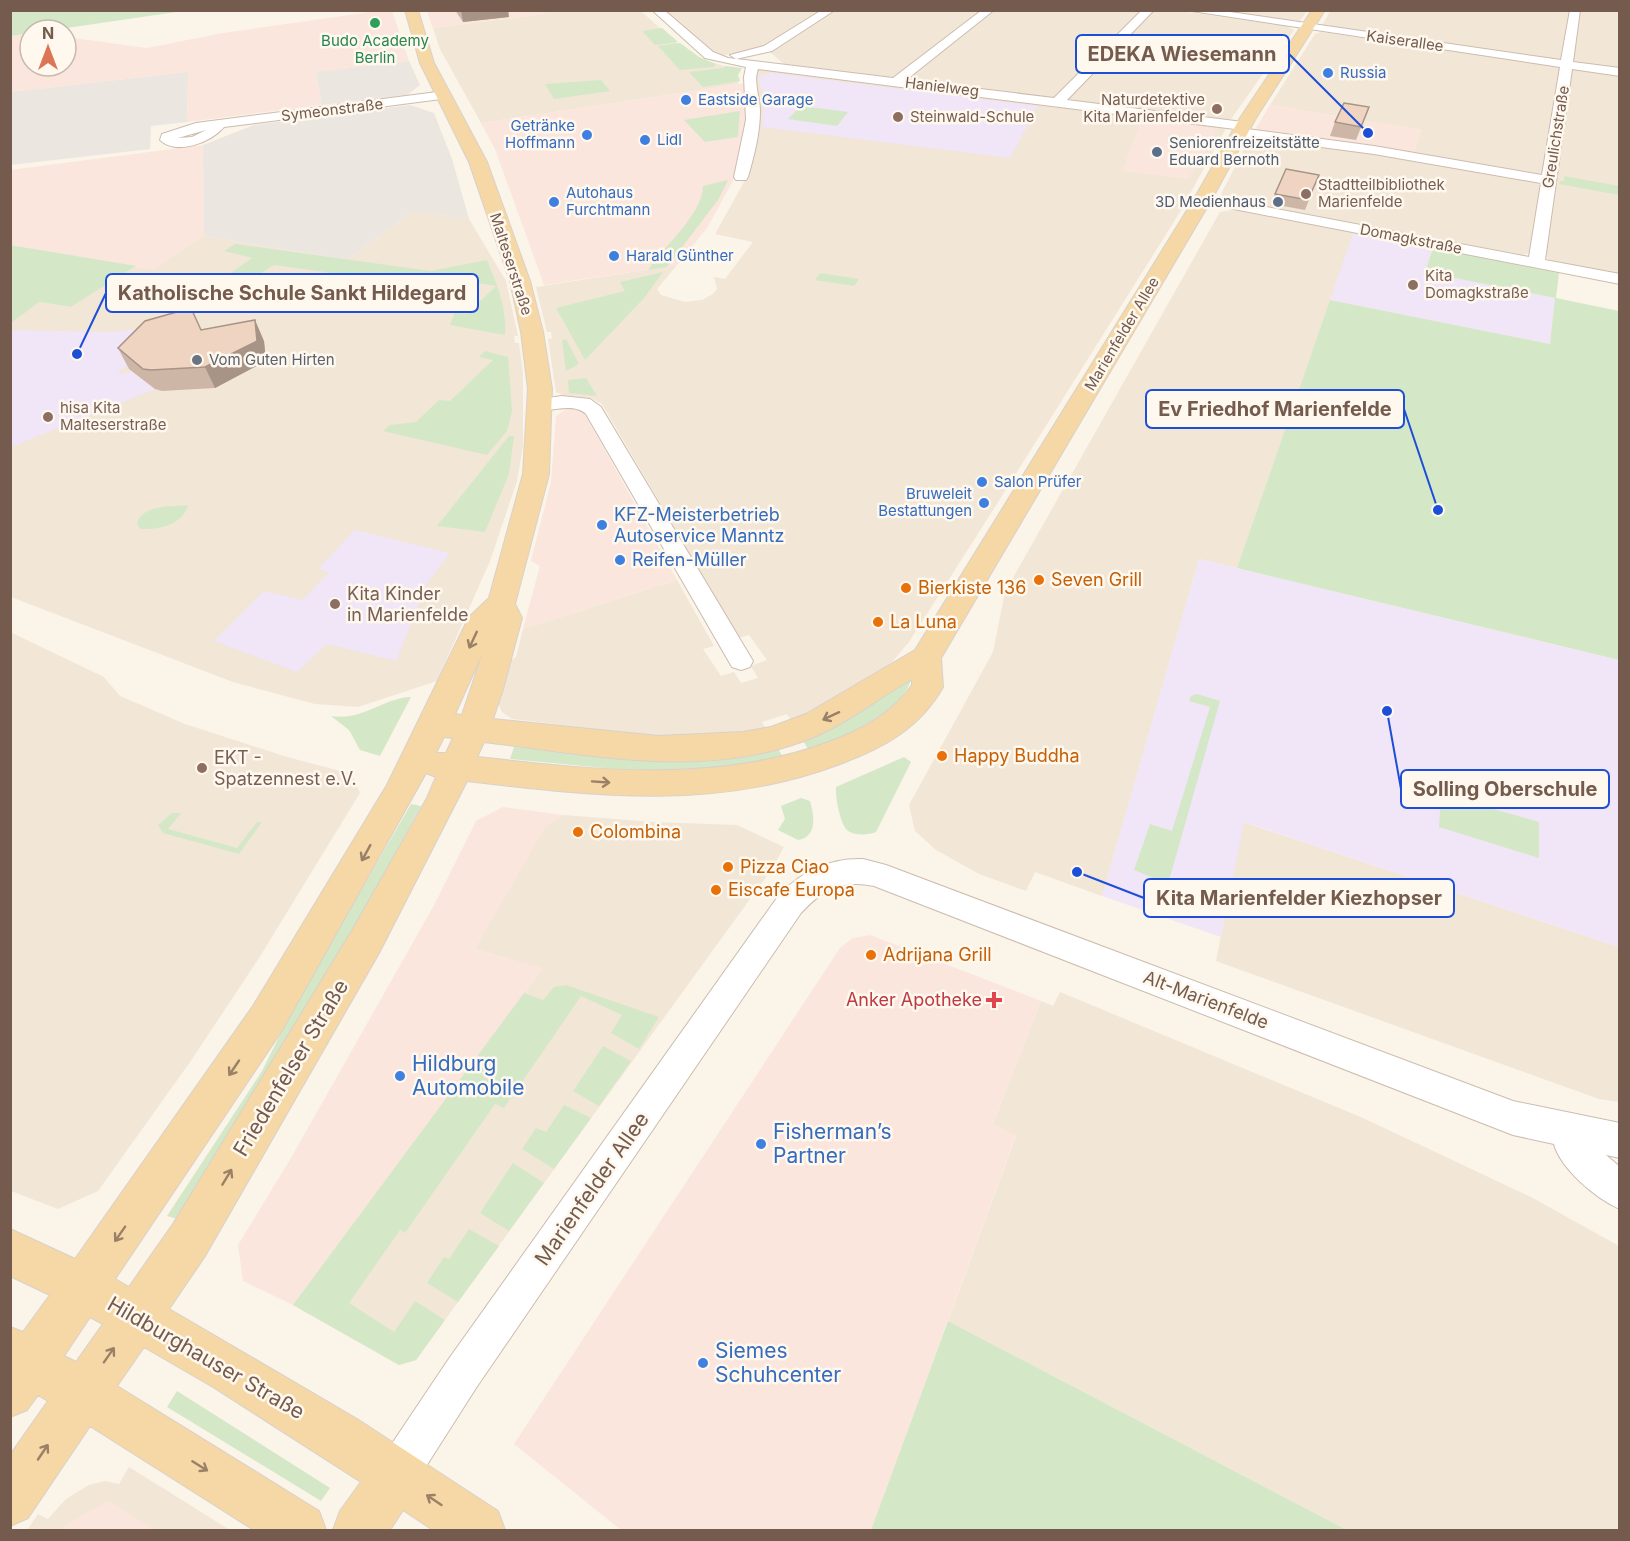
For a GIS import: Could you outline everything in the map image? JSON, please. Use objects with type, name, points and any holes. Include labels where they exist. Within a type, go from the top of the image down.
[{"type":"main road","name":"Malteserstraße","points":[[411,10],[427,63],[472,148],[520,281],[532,332],[541,404]]},
{"type":"main road","name":"Marienfelder Allee","points":[[435,724],[449,752],[637,785],[711,783],[779,773],[839,753],[878,735],[899,721],[928,687],[926,658],[1203,199],[1241,129],[1319,10]]},
{"type":"main road","name":"Friedenfelser Straße","points":[[17,1369],[84,1287],[267,1019],[352,876],[449,752],[488,689],[507,618],[501,605],[536,474],[541,404]]},
{"type":"main road","name":"Friedenfelser Straße","points":[[10,1500],[197,1227],[348,972],[435,815],[449,752],[435,724],[484,617],[501,605]]},
{"type":"main road","name":"Hildburghauser Straße","points":[[10,1252],[84,1287],[286,1404],[479,1530]]},
{"type":"main road","points":[[17,1369],[82,1394],[151,1434],[300,1530]]},
{"type":"main road","name":"Marienfelder Allee","points":[[359,1530],[396,1475]]},
{"type":"street","name":"Hanielweg","points":[[657,10],[717,58],[754,65],[1058,102],[1374,150],[1549,180]]},
{"type":"street","points":[[717,58],[764,51],[830,10]]},
{"type":"street","points":[[896,82],[989,10]]},
{"type":"street","points":[[1058,102],[1149,10]]},
{"type":"street","name":"Kaiserallee","points":[[1190,10],[1620,72]]},
{"type":"street","name":"Greulichstraße","points":[[1536,263],[1575,10]]},
{"type":"street","points":[[764,51],[781,66],[778,68]]},
{"type":"street","points":[[741,177],[754,104],[749,76],[754,65]]},
{"type":"street","name":"Symeonstraße","points":[[220,124],[445,95]]},
{"type":"street","name":"Domagkstraße","points":[[1203,199],[1620,279]]},
{"type":"street","points":[[541,404],[579,403],[588,405],[594,411],[741,661]]},
{"type":"street","name":"Alt-Marienfelde","points":[[845,870],[876,873],[1513,1118],[1620,1142]]},
{"type":"street","name":"Marienfelder Allee","points":[[396,1475],[462,1374],[790,904],[800,892],[820,878],[845,870]]},
{"type":"street","points":[[1568,1132],[1573,1150],[1620,1191]]},
{"type":"shaded area","points":[[543,10],[546,14],[433,28],[427,11]]},
{"type":"shaded area","points":[[377,11],[392,11],[409,61],[316,72],[322,105],[187,122],[188,72],[11,92],[11,36],[18,35],[18,78],[78,78],[78,39],[147,48],[223,33]]},
{"type":"shaded area","points":[[543,11],[641,11],[682,48],[703,60],[731,68],[739,84],[481,123],[440,49],[433,28],[545,14]]},
{"type":"shaded area","points":[[661,11],[826,11],[762,49],[719,56]]},
{"type":"shaded area","points":[[835,11],[985,11],[893,79],[785,65],[770,52]]},
{"type":"shaded area","points":[[993,11],[1144,11],[1054,98],[905,80]]},
{"type":"shaded area","points":[[1153,11],[1180,11],[1286,26],[1294,30],[1231,119],[1066,100]]},
{"type":"shaded area","points":[[1200,11],[1307,11],[1299,22],[1295,23]]},
{"type":"shaded area","points":[[1330,11],[1569,11],[1561,60],[1322,26]]},
{"type":"shaded area","points":[[1580,11],[1619,11],[1619,70],[1573,62]]},
{"type":"shaded area","points":[[1321,32],[1560,66],[1543,172],[1536,175],[1413,155],[1421,130],[1270,105],[1315,34]]},
{"type":"shaded area","points":[[409,61],[420,85],[407,95],[322,105],[316,72]]},
{"type":"shaded area","points":[[758,68],[1226,128],[1180,212],[909,642],[892,662],[830,704],[791,721],[787,714],[762,722],[766,729],[692,740],[512,719],[502,712],[497,701],[507,663],[516,657],[523,629],[677,580],[714,646],[703,649],[721,676],[734,672],[741,683],[758,678],[751,666],[767,660],[749,635],[739,638],[602,404],[591,398],[556,392],[548,339],[552,338],[551,332],[547,332],[536,287],[677,265],[657,289],[661,295],[685,302],[702,300],[713,294],[717,289],[714,277],[725,279],[753,242],[715,234],[748,175],[758,101],[755,79]]},
{"type":"shaded area","points":[[1572,68],[1619,74],[1619,276],[1554,263],[1544,255]]},
{"type":"shaded area","points":[[188,72],[187,122],[151,126],[150,149],[11,165],[11,92]]},
{"type":"shaded area","name":"Steinwald-Schule","points":[[771,73],[1038,106],[1010,158],[762,127],[764,98],[758,77]]},
{"type":"shaded area","points":[[746,83],[747,126],[735,177],[707,228],[677,265],[544,285],[495,149],[481,123]]},
{"type":"shaded area","points":[[410,105],[434,113],[452,159],[469,219],[413,211],[347,260],[204,236],[203,145],[254,125]]},
{"type":"shaded area","points":[[1270,105],[1421,130],[1413,155],[1260,132],[1256,128]]},
{"type":"shaded area","points":[[1142,119],[1214,128],[1217,132],[1188,179],[1122,171]]},
{"type":"shaded area","points":[[1259,137],[1381,154],[1535,181],[1541,186],[1529,253],[1520,256],[1224,199],[1221,194],[1249,140]]},
{"type":"shaded area","points":[[203,145],[204,236],[153,270],[11,245],[10,170]]},
{"type":"shaded area","points":[[1233,210],[1354,232],[1237,568],[1199,559],[1102,896],[1035,872],[1026,891],[979,874],[936,850],[915,831],[909,805],[993,652],[1005,592],[1220,212]]},
{"type":"shaded area","points":[[413,211],[469,219],[506,281],[518,336],[514,336],[515,343],[519,343],[523,374],[523,446],[517,481],[490,561],[437,681],[358,707],[315,704],[233,682],[11,597],[12,320],[39,302],[71,307],[136,266],[153,269],[204,236],[347,260]]},
{"type":"shaded area","name":"Kita Domagkstraße","points":[[1354,232],[1433,248],[1425,272],[1556,298],[1550,344],[1330,300]]},
{"type":"shaded area","points":[[160,327],[132,366],[122,368],[118,375],[131,371],[155,389],[11,447],[11,330],[109,332]]},
{"type":"shaded area","points":[[568,408],[583,411],[677,580],[523,629],[540,566],[531,561],[551,482],[556,416]]},
{"type":"shaded area","name":"Kita Kinder in Marienfelde","points":[[355,530],[450,553],[427,583],[396,661],[327,644],[297,672],[214,641],[264,591],[303,600],[329,572],[318,569]]},
{"type":"shaded area","points":[[1199,559],[1619,660],[1619,947],[1244,822],[1221,937],[1102,896]]},
{"type":"shaded area","points":[[10,632],[104,677],[120,696],[185,724],[287,757],[352,774],[360,793],[259,958],[190,1062],[98,1191],[58,1209],[11,1191]]},
{"type":"shaded area","name":"Hildburg Automobile","points":[[503,807],[564,815],[546,826],[475,949],[543,968],[293,1305],[243,1281],[238,1245],[291,1158],[433,907],[476,821]]},
{"type":"shaded area","points":[[564,815],[653,822],[737,825],[784,847],[771,870],[416,1360],[399,1365],[293,1305],[542,969],[475,949],[538,828]]},
{"type":"shaded area","points":[[1243,822],[1619,947],[1619,1102],[1599,1099],[1216,961]]},
{"type":"shaded area","points":[[870,935],[1041,1001],[993,1124],[1016,1135],[871,1530],[621,1530],[514,1444],[840,948],[853,938]]},
{"type":"shaded area","points":[[1060,992],[1363,1118],[1531,1197],[1619,1246],[1619,1530],[1347,1530],[948,1321],[1016,1136],[993,1124],[1041,1001],[1053,1006]]},
{"type":"shaded area","points":[[129,1467],[230,1530],[27,1530],[38,1514],[48,1519],[66,1499],[89,1485],[105,1481],[119,1484]]},
{"type":"shaded area","points":[[109,1501],[155,1530],[61,1530],[64,1525]]},
{"type":"green space","points":[[11,10],[183,11],[78,26],[78,18],[18,18],[18,35],[11,36],[11,169],[10,11]]},
{"type":"green space","points":[[662,28],[678,42],[655,45],[642,31]]},
{"type":"green space","points":[[680,43],[699,57],[716,64],[713,67],[680,70],[658,46]]},
{"type":"green space","points":[[725,66],[742,68],[738,75],[740,81],[703,87],[689,72],[724,68]]},
{"type":"green space","points":[[601,80],[610,91],[554,99],[545,84]]},
{"type":"green space","points":[[801,106],[848,112],[837,126],[788,119]]},
{"type":"green space","points":[[740,111],[738,137],[705,142],[684,120]]},
{"type":"green space","points":[[1564,176],[1619,186],[1619,195],[1559,184],[1560,181],[1564,181]]},
{"type":"green space","points":[[728,180],[718,200],[667,267],[648,270],[690,219],[697,208],[703,186]]},
{"type":"green space","points":[[235,244],[431,271],[487,260],[503,306],[505,335],[450,325],[455,312],[467,314],[496,286],[448,278],[438,288],[379,277],[375,279],[274,265],[224,297],[201,294],[252,258],[224,251]]},
{"type":"green space","points":[[10,245],[136,266],[71,307],[39,302],[11,323]]},
{"type":"green space","points":[[1433,248],[1559,273],[1556,298],[1619,311],[1619,660],[1237,568],[1330,300],[1550,344],[1555,298],[1425,272]]},
{"type":"green space","points":[[663,272],[645,297],[585,360],[556,308],[625,291],[620,282]]},
{"type":"green space","points":[[820,273],[859,279],[854,286],[815,280]]},
{"type":"green space","points":[[566,339],[579,364],[566,371],[562,340]]},
{"type":"green space","points":[[485,351],[508,357],[512,411],[507,431],[487,455],[383,431],[390,425],[416,422],[439,400],[450,401],[493,360],[479,357]]},
{"type":"green space","points":[[586,378],[597,396],[569,393],[568,380]]},
{"type":"green space","points":[[509,436],[514,436],[509,474],[485,532],[437,526]]},
{"type":"green space","points":[[188,505],[181,517],[169,525],[140,529],[137,523],[145,512],[152,509]]},
{"type":"green space","points":[[911,679],[906,691],[883,713],[852,732],[810,752],[802,739],[854,715]]},
{"type":"green space","points":[[1197,694],[1220,701],[1168,884],[1134,870],[1150,824],[1172,831],[1210,707],[1189,701],[1191,696]]},
{"type":"green space","points":[[411,697],[380,756],[360,750],[349,730],[331,716],[353,715],[391,701]]},
{"type":"green space","points":[[514,747],[674,762],[725,758],[777,747],[784,759],[668,774],[510,759]]},
{"type":"green space","points":[[904,757],[911,762],[876,832],[861,834],[847,830],[838,810],[836,787]]},
{"type":"green space","points":[[1441,794],[1539,822],[1539,858],[1439,827]]},
{"type":"green space","points":[[801,798],[810,801],[813,825],[809,835],[798,840],[778,830],[785,819],[781,806]]},
{"type":"green space","points":[[411,804],[421,806],[361,915],[181,1220],[167,1216],[262,1071],[295,1005]]},
{"type":"green space","points":[[172,813],[181,813],[168,829],[237,848],[257,822],[262,822],[239,854],[163,833],[158,825]]},
{"type":"green space","points":[[566,985],[659,1017],[639,1049],[611,1033],[622,1015],[581,996],[504,1108],[495,1104],[405,1233],[400,1230],[349,1303],[394,1332],[415,1301],[445,1320],[416,1360],[399,1365],[293,1305],[524,993],[543,1000],[554,987]]},
{"type":"green space","points":[[603,1046],[631,1061],[599,1106],[573,1091]]},
{"type":"green space","points":[[564,1105],[591,1118],[554,1169],[522,1149],[536,1128],[546,1132]]},
{"type":"green space","points":[[513,1163],[544,1183],[509,1231],[480,1213]]},
{"type":"green space","points":[[469,1229],[499,1246],[458,1302],[427,1283],[444,1257],[449,1259]]},
{"type":"green space","points":[[948,1321],[1347,1530],[871,1530]]},
{"type":"green space","points":[[177,1391],[330,1488],[321,1501],[167,1407]]},
{"type":"building","points":[[1344,103],[1369,107],[1361,127],[1335,122]]},
{"type":"building","points":[[1286,169],[1319,175],[1308,200],[1275,194]]},
{"type":"building","points":[[191,308],[201,330],[255,320],[257,341],[205,367],[151,370],[143,369],[118,348],[145,321]]},
{"type":"place","name":"Budo Academy Berlin","points":[[375,23]]},
{"type":"place","name":"Russia","points":[[1328,73]]},
{"type":"place","name":"Eastside Garage","points":[[686,100]]},
{"type":"place","name":"Naturdetektive Kita Marienfelder","points":[[1217,109]]},
{"type":"place","name":"Steinwald-Schule","points":[[898,117]]},
{"type":"place","name":"EDEKA Wiesemann","points":[[1368,133]]},
{"type":"place","name":"Getränke Hoffmann","points":[[587,135]]},
{"type":"place","name":"Lidl","points":[[645,140]]},
{"type":"place","name":"Seniorenfreizeitstätte Eduard Bernoth","points":[[1157,152]]},
{"type":"place","name":"Stadtteilbibliothek Marienfelde","points":[[1306,194]]},
{"type":"place","name":"Autohaus Furchtmann","points":[[554,202]]},
{"type":"place","name":"3D Medienhaus","points":[[1278,202]]},
{"type":"place","name":"Harald Günther","points":[[614,256]]},
{"type":"place","name":"Kita Domagkstraße","points":[[1413,285]]},
{"type":"place","name":"Katholische Schule Sankt Hildegard","points":[[77,354]]},
{"type":"place","name":"Vom Guten Hirten","points":[[197,360]]},
{"type":"place","name":"hisa Kita Malteserstraße","points":[[48,417]]},
{"type":"place","name":"Salon Prüfer","points":[[982,482]]},
{"type":"place","name":"Bruweleit Bestattungen","points":[[984,503]]},
{"type":"place","name":"Ev Friedhof Marienfelde","points":[[1438,510]]},
{"type":"place","name":"KFZ-Meisterbetrieb Autoservice Manntz","points":[[602,525]]},
{"type":"place","name":"Reifen-Müller","points":[[620,560]]},
{"type":"place","name":"Seven Grill","points":[[1039,580]]},
{"type":"place","name":"Bierkiste 136","points":[[906,588]]},
{"type":"place","name":"Kita Kinder in Marienfelde","points":[[335,604]]},
{"type":"place","name":"La Luna","points":[[878,622]]},
{"type":"place","name":"Solling Oberschule","points":[[1387,711]]},
{"type":"place","name":"Happy Buddha","points":[[942,756]]},
{"type":"place","name":"EKT - Spatzennest e.V.","points":[[202,768]]},
{"type":"place","name":"Colombina","points":[[578,832]]},
{"type":"place","name":"Pizza Ciao","points":[[728,867]]},
{"type":"place","name":"Kita Marienfelder Kiezhopser","points":[[1077,872]]},
{"type":"place","name":"Eiscafe Europa","points":[[716,890]]},
{"type":"place","name":"Adrijana Grill","points":[[871,955]]},
{"type":"place","name":"Anker Apotheke","points":[[994,1000]]},
{"type":"place","name":"Hildburg Automobile","points":[[400,1076]]},
{"type":"place","name":"Fisherman’s Partner","points":[[761,1144]]},
{"type":"place","name":"Siemes Schuhcenter","points":[[703,1363]]}]
